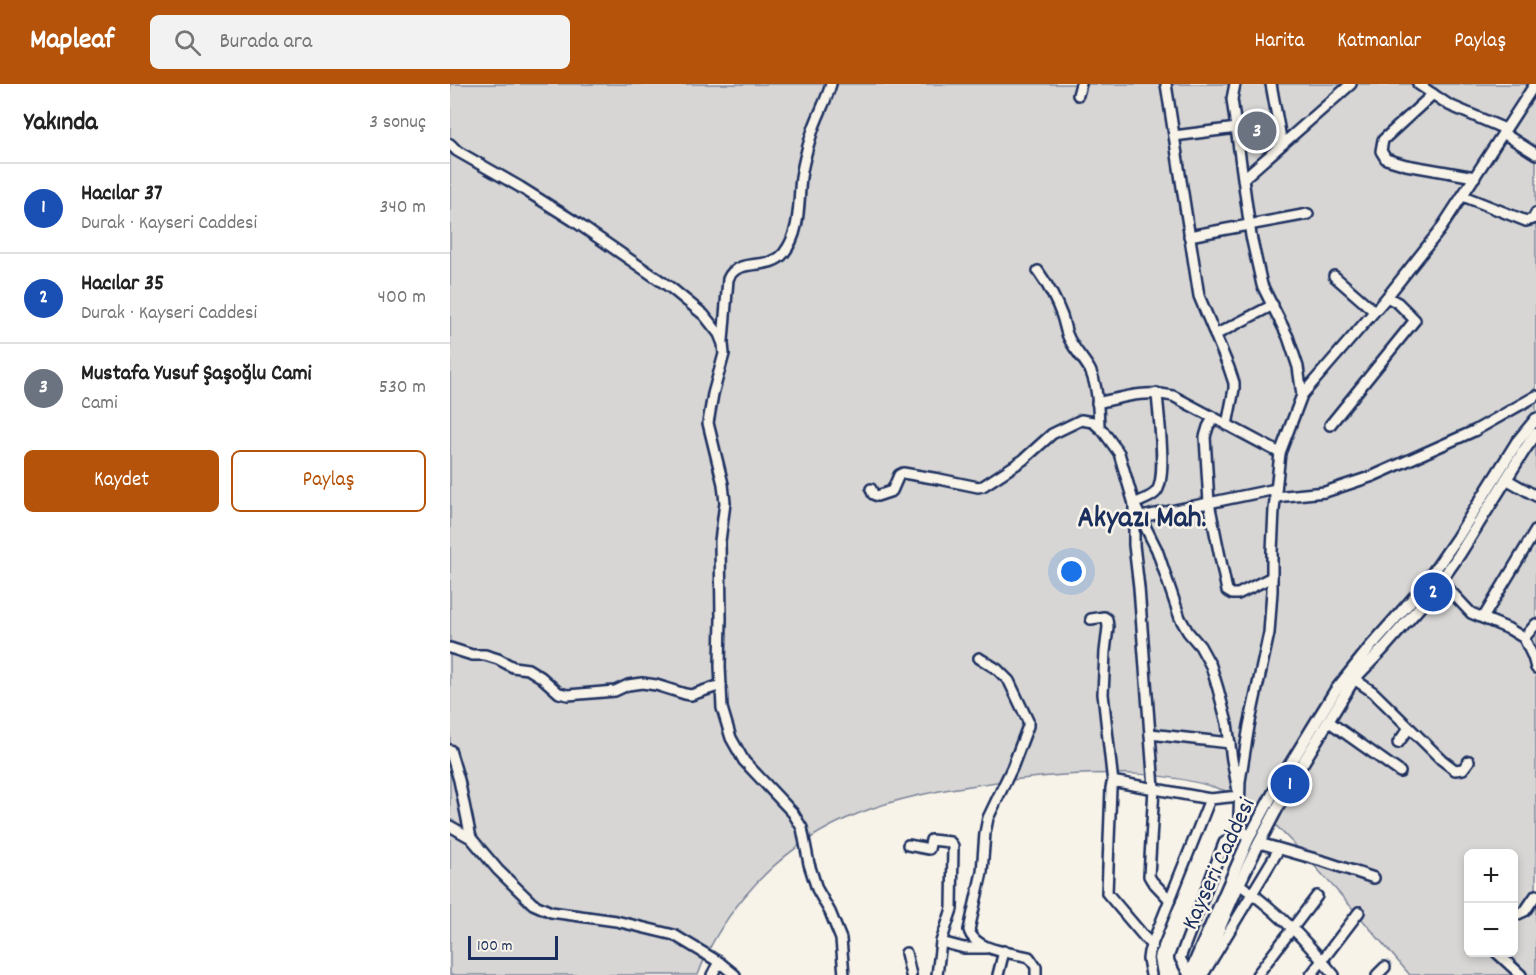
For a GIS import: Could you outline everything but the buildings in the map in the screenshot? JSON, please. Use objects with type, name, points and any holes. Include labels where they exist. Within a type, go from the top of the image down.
[{"type":"main road","name":"Kayseri Caddesi","points":[[1189,975],[1248,840],[1278,784],[1335,691],[1437,567],[1517,442],[1536,419]]},
{"type":"main road","name":"Kayseri Caddesi","points":[[1201,975],[1239,884],[1259,843],[1290,784],[1353,679],[1382,650],[1441,581],[1536,434]]},
{"type":"street","points":[[831,84],[811,136],[802,176],[795,230],[786,249],[778,259],[737,268],[728,279],[724,354],[708,423],[724,494],[720,541],[722,708],[731,738],[744,761],[793,813],[802,828],[817,889],[841,939],[844,975]]},
{"type":"street","points":[[1078,95],[1081,84]]},
{"type":"street","points":[[1166,84],[1198,296],[1234,382],[1227,425]]},
{"type":"street","points":[[1235,84],[1232,99],[1250,224],[1262,285],[1288,337],[1298,367],[1302,395]]},
{"type":"street","points":[[1271,84],[1282,144]]},
{"type":"street","points":[[1244,178],[1352,84]]},
{"type":"street","points":[[1418,84],[1449,105],[1504,131],[1536,154]]},
{"type":"street","points":[[1248,840],[1239,816],[1240,781],[1269,633],[1272,551],[1280,453],[1302,395],[1387,297],[1440,230],[1535,84]]},
{"type":"street","points":[[1433,94],[1383,140],[1380,147],[1382,154],[1386,159],[1406,165],[1475,177]]},
{"type":"street","points":[[1174,136],[1237,128]]},
{"type":"street","points":[[450,144],[457,151],[574,221],[671,288],[704,315],[719,334],[723,344]]},
{"type":"street","points":[[1462,196],[1526,221],[1533,219],[1536,213]]},
{"type":"street","points":[[1189,236],[1308,214]]},
{"type":"street","points":[[1038,271],[1056,301],[1072,346],[1089,370],[1095,386],[1099,426]]},
{"type":"street","points":[[1334,276],[1374,311]]},
{"type":"street","points":[[1330,425],[1414,320],[1398,303],[1387,297]]},
{"type":"street","points":[[1215,335],[1273,305]]},
{"type":"street","points":[[1097,403],[1138,394],[1157,393],[1173,396],[1280,453]]},
{"type":"street","points":[[1134,504],[1152,496],[1161,482],[1162,464],[1157,393]]},
{"type":"street","points":[[1141,518],[1209,503],[1276,493],[1325,492],[1373,476],[1474,431],[1536,396]]},
{"type":"street","points":[[1213,418],[1205,437],[1209,503],[1227,591],[1238,594],[1272,577]]},
{"type":"street","points":[[871,489],[877,496],[892,491],[899,475],[903,473],[983,486],[1023,460],[1052,434],[1081,420],[1093,422],[1099,426],[1119,453],[1134,504],[1157,550],[1180,618],[1200,646],[1210,666],[1227,723],[1239,796]]},
{"type":"street","points":[[1506,479],[1536,496]]},
{"type":"street","points":[[1134,504],[1134,545],[1154,788],[1149,876],[1170,900]]},
{"type":"street","points":[[1483,618],[1536,530]]},
{"type":"street","points":[[1441,581],[1471,613],[1524,638],[1536,668]]},
{"type":"street","points":[[1091,619],[1104,617],[1108,623],[1103,694],[1113,783],[1107,893],[1152,946]]},
{"type":"street","points":[[1524,638],[1536,624]]},
{"type":"street","points":[[450,648],[472,655],[485,655],[513,667],[528,669],[541,676],[559,693],[568,695],[615,691],[628,684],[642,683],[691,695],[721,685]]},
{"type":"street","points":[[979,658],[997,669],[1009,681],[1028,721],[1012,768],[988,818],[985,833],[982,872],[969,930],[972,937],[988,948]]},
{"type":"street","points":[[1353,679],[1373,692],[1455,770],[1463,769],[1469,762]]},
{"type":"street","points":[[1328,721],[1400,772]]},
{"type":"street","points":[[1398,743],[1409,728]]},
{"type":"street","points":[[1150,734],[1230,743]]},
{"type":"street","points":[[450,750],[471,838]]},
{"type":"street","points":[[1113,783],[1210,799],[1239,796]]},
{"type":"street","points":[[1151,975],[1148,959],[1152,946],[1210,799]]},
{"type":"street","points":[[450,826],[471,838],[498,870],[533,904],[551,912],[616,921],[674,935],[719,962],[735,975]]},
{"type":"street","points":[[1189,975],[1180,958],[1224,843],[1242,828]]},
{"type":"street","points":[[908,845],[929,849],[931,840],[950,842],[953,846],[952,909],[941,942],[937,975]]},
{"type":"street","points":[[1259,843],[1374,878]]},
{"type":"street","points":[[1201,975],[1279,849]]},
{"type":"street","points":[[1239,884],[1253,893],[1292,928],[1315,951],[1334,975]]},
{"type":"street","points":[[1518,914],[1525,911],[1536,895]]},
{"type":"street","points":[[1257,975],[1317,896]]},
{"type":"street","points":[[1311,975],[1359,912]]},
{"type":"street","points":[[941,942],[964,948],[988,948],[1029,957],[1036,967],[1036,975]]},
{"type":"street","points":[[998,975],[1004,951]]},
{"type":"street","points":[[906,953],[911,975]]},
{"type":"street","points":[[1501,957],[1521,975]]},
{"type":"street","points":[[712,975],[719,962]]},
{"type":"street","points":[[1377,975],[1385,967]]},
{"type":"shaded area","points":[[450,84],[1536,84],[1536,975],[1410,975],[1318,870],[1251,801],[1217,788],[1179,779],[1141,774],[1103,774],[1064,775],[993,782],[904,799],[845,819],[818,833],[767,872],[724,924],[698,975],[450,975]]},
{"type":"place","name":"Mustafa Yusuf Şaşoğlu Cami","points":[[1257,131]]},
{"type":"place","name":"Hacılar 35","points":[[1433,592]]},
{"type":"place","name":"Hacılar 37","points":[[1290,784]]},
{"type":"district","name":"Akyazı Mah.","points":[[1142,516]]}]
